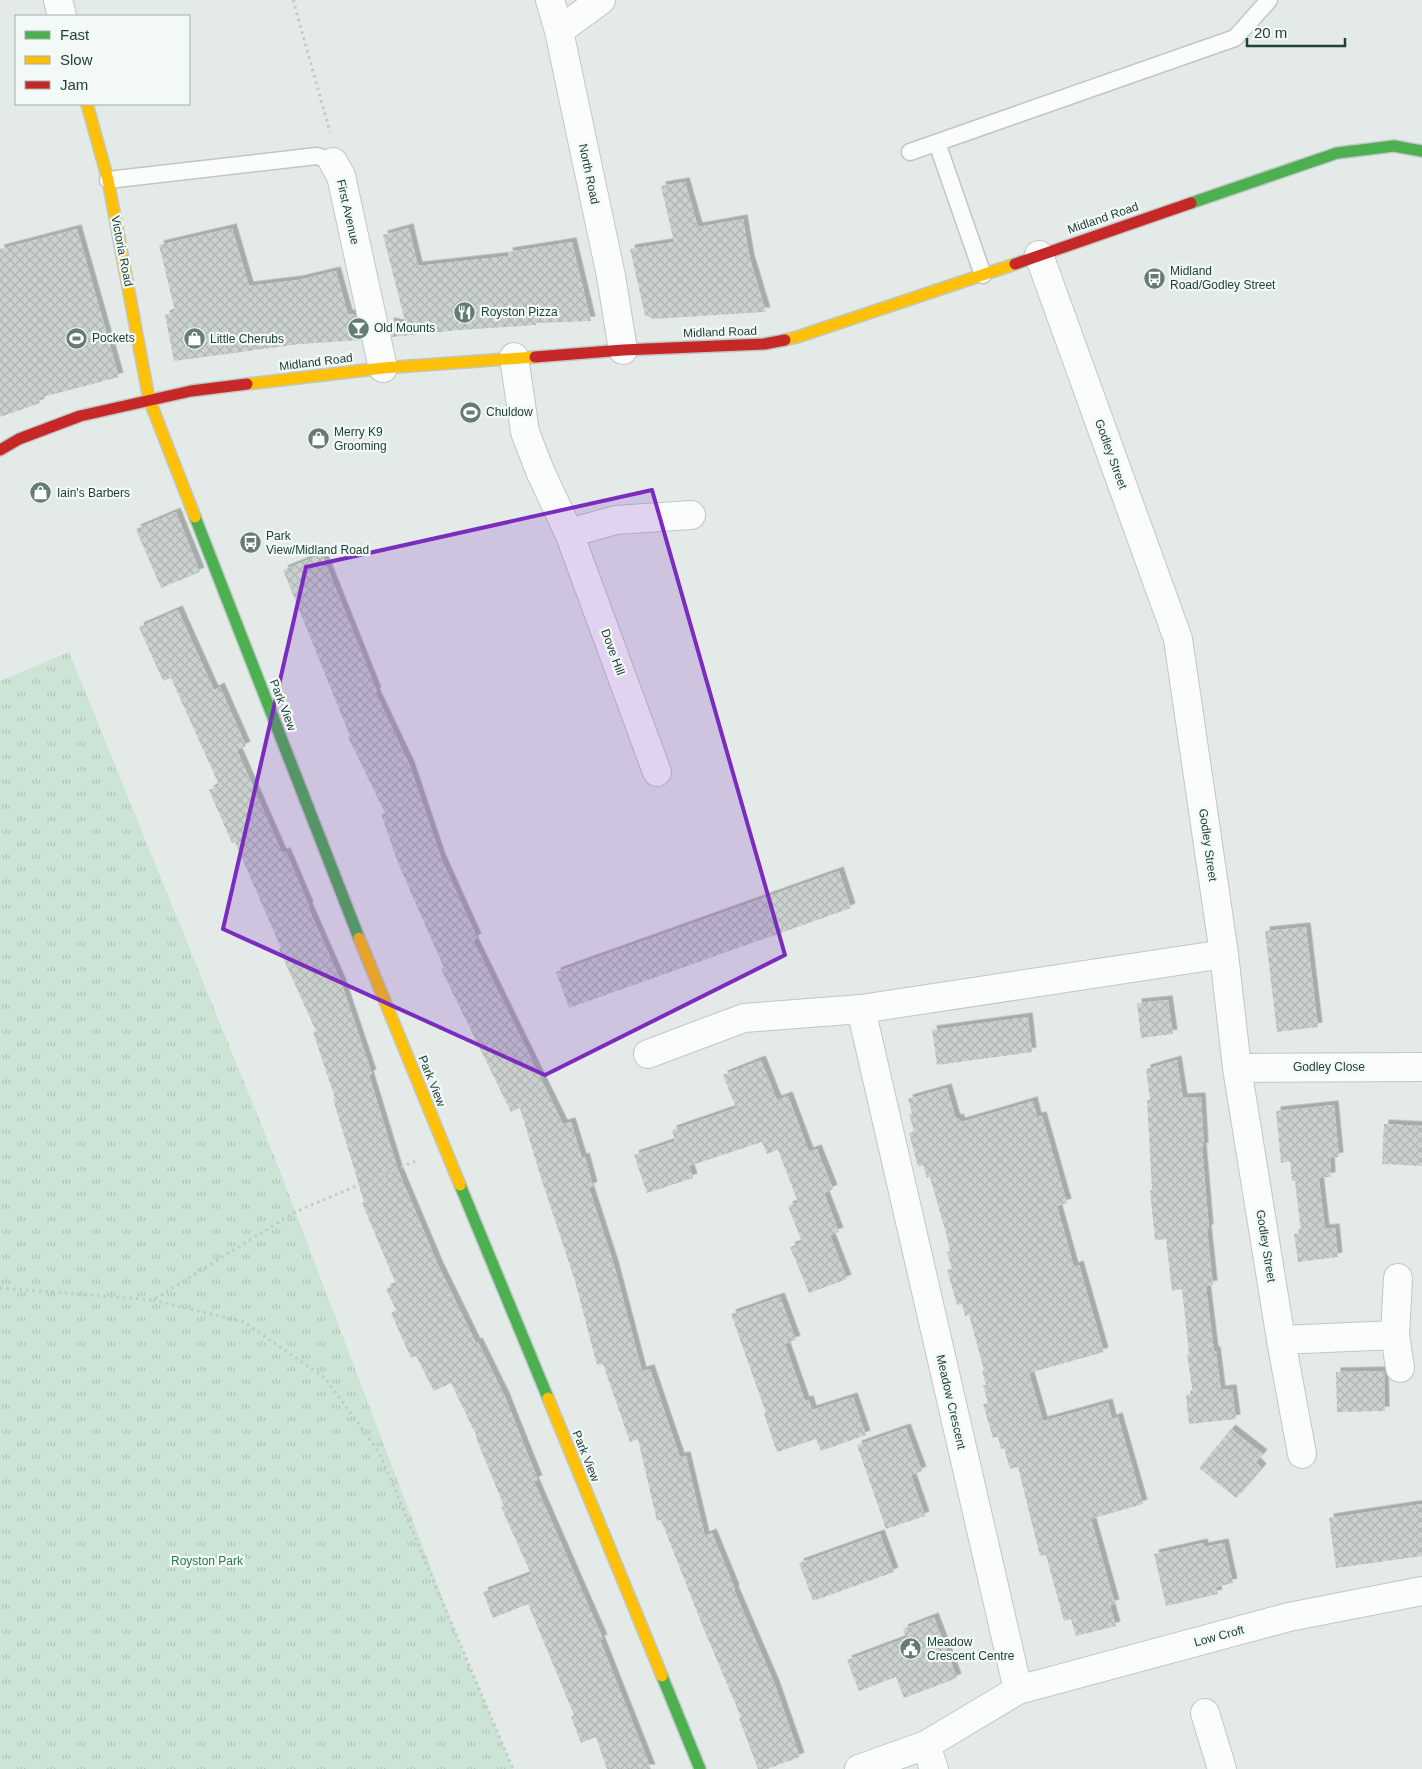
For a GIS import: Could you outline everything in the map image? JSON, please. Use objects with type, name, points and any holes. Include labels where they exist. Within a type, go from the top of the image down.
[{"type":"street","points":[[58,0],[62,15]]},
{"type":"street","name":"North Road","points":[[550,0],[559,31],[611,276],[623,350]]},
{"type":"street","points":[[559,31],[601,0]]},
{"type":"street","name":"Victoria Road","points":[[87,105],[108,180],[150,399]]},
{"type":"street","name":"Midland Road","points":[[0,450],[19,439],[80,416],[191,391],[383,368],[514,357],[764,344],[797,337],[984,275],[1337,153],[1394,146],[1422,151]]},
{"type":"street","name":"First Avenue","points":[[333,162],[341,176],[383,368]]},
{"type":"street","name":"Godley Street","points":[[1039,255],[1178,639],[1224,954],[1237,1068],[1281,1340],[1302,1454]]},
{"type":"street","name":"Dove Hill","points":[[514,357],[525,432],[540,471],[569,533],[657,772]]},
{"type":"street","name":"Park View","points":[[150,399],[361,944],[700,1769]]},
{"type":"street","points":[[569,533],[616,520],[691,515]]},
{"type":"street","points":[[648,1054],[744,1018],[861,1009],[1224,954]]},
{"type":"street","name":"Meadow Crescent","points":[[861,1009],[1018,1690]]},
{"type":"street","name":"Godley Close","points":[[1237,1068],[1422,1067]]},
{"type":"street","points":[[1398,1278],[1395,1335],[1400,1368]]},
{"type":"street","points":[[1281,1340],[1395,1335]]},
{"type":"street","name":"Low Croft","points":[[1018,1690],[1289,1617],[1422,1591]]},
{"type":"street","points":[[860,1769],[930,1757],[1018,1690]]},
{"type":"street","points":[[1204,1713],[1222,1769]]},
{"type":"lane","points":[[910,152],[1235,38],[1269,0]]},
{"type":"lane","points":[[937,143],[984,275]]},
{"type":"lane","points":[[108,180],[316,156],[333,162]]},
{"type":"path","name":"First Avenue","points":[[293,0],[333,144],[333,162]]},
{"type":"path","points":[[153,1300],[295,1212],[445,1149]]},
{"type":"path","points":[[0,1288],[153,1300],[244,1322],[325,1378],[379,1452],[513,1769]]},
{"type":"highlighted area","points":[[652,490],[785,955],[545,1075],[223,929],[306,567]]},
{"type":"green space","name":"Royston Park","points":[[69,652],[276,1161],[456,1634],[513,1769],[0,1769],[0,681]]},
{"type":"building","points":[[685,182],[698,227],[743,219],[750,259],[766,312],[653,319],[645,315],[630,249],[674,242],[661,186]]},
{"type":"building","points":[[232,228],[249,286],[298,280],[336,271],[348,314],[355,315],[361,340],[300,344],[174,361],[165,315],[175,311],[159,245]]},
{"type":"building","points":[[409,228],[418,266],[509,256],[508,252],[572,242],[591,321],[536,323],[536,325],[392,337],[389,322],[406,325],[383,235]]},
{"type":"building","points":[[77,229],[119,377],[39,398],[40,403],[0,417],[0,249]]},
{"type":"building","points":[[176,512],[200,572],[161,588],[136,529]]},
{"type":"building","points":[[322,554],[377,692],[375,692],[410,766],[441,858],[477,938],[473,940],[563,1124],[571,1122],[582,1158],[585,1157],[593,1186],[589,1188],[614,1265],[642,1371],[650,1369],[680,1457],[686,1456],[705,1536],[712,1533],[734,1590],[775,1685],[800,1757],[767,1769],[758,1769],[739,1718],[741,1717],[661,1520],[657,1521],[638,1439],[630,1442],[603,1364],[597,1365],[575,1281],[520,1108],[511,1112],[441,969],[444,968],[398,863],[381,814],[385,813],[348,737],[350,736],[283,570]]},
{"type":"building","points":[[178,610],[214,690],[220,687],[246,746],[237,750],[282,853],[286,852],[341,982],[372,1074],[369,1075],[398,1170],[438,1265],[505,1397],[538,1480],[534,1481],[603,1639],[600,1640],[651,1769],[607,1769],[596,1737],[581,1743],[571,1717],[574,1715],[528,1604],[493,1618],[483,1592],[531,1574],[501,1507],[504,1506],[477,1437],[451,1383],[434,1391],[416,1356],[411,1358],[391,1313],[396,1310],[386,1289],[396,1284],[362,1203],[364,1202],[333,1099],[335,1098],[313,1032],[316,1031],[279,949],[281,948],[235,842],[232,843],[209,790],[219,785],[171,678],[163,681],[139,627]]},
{"type":"building","points":[[839,871],[851,908],[569,1008],[556,972]]},
{"type":"building","points":[[1306,927],[1318,1027],[1277,1032],[1265,931]]},
{"type":"building","points":[[1168,1000],[1173,1034],[1141,1038],[1137,1003]]},
{"type":"building","points":[[1028,1017],[1032,1052],[937,1065],[932,1030]]},
{"type":"building","points":[[761,1060],[777,1100],[788,1096],[809,1152],[817,1149],[833,1189],[824,1193],[839,1232],[830,1235],[847,1279],[809,1293],[790,1247],[802,1242],[788,1206],[798,1202],[778,1150],[767,1154],[762,1142],[689,1166],[693,1178],[647,1193],[634,1155],[675,1141],[672,1130],[736,1108],[723,1075]]},
{"type":"building","points":[[1177,1060],[1183,1098],[1201,1097],[1204,1147],[1202,1147],[1209,1229],[1207,1229],[1213,1285],[1206,1286],[1221,1390],[1232,1389],[1236,1419],[1189,1424],[1186,1395],[1193,1394],[1187,1355],[1189,1354],[1182,1289],[1172,1291],[1166,1239],[1155,1240],[1150,1190],[1152,1190],[1147,1100],[1150,1100],[1146,1069]]},
{"type":"building","points":[[947,1088],[956,1119],[959,1118],[961,1122],[1033,1101],[1037,1117],[1042,1116],[1067,1203],[1057,1206],[1074,1267],[1079,1265],[1104,1352],[1029,1373],[1043,1421],[1108,1403],[1112,1419],[1118,1417],[1143,1504],[1091,1519],[1115,1604],[1110,1605],[1116,1626],[1076,1636],[1071,1619],[1064,1621],[1046,1555],[1040,1556],[1018,1467],[1010,1469],[1004,1448],[1001,1449],[998,1437],[993,1438],[983,1404],[988,1403],[983,1385],[986,1385],[982,1371],[984,1370],[969,1315],[965,1316],[962,1304],[957,1305],[947,1270],[952,1269],[947,1252],[950,1251],[947,1237],[930,1177],[927,1178],[923,1165],[918,1167],[909,1133],[914,1131],[909,1114],[912,1113],[908,1099]]},
{"type":"building","points":[[1334,1105],[1339,1157],[1330,1158],[1331,1177],[1319,1178],[1325,1229],[1335,1228],[1338,1257],[1298,1262],[1294,1234],[1301,1233],[1295,1181],[1292,1181],[1290,1161],[1281,1163],[1276,1111]]},
{"type":"building","points":[[1384,1124],[1422,1126],[1422,1166],[1382,1164]]},
{"type":"building","points":[[780,1297],[796,1340],[785,1344],[805,1401],[809,1400],[812,1410],[853,1397],[866,1435],[821,1451],[816,1439],[777,1452],[764,1414],[766,1413],[731,1314]]},
{"type":"building","points":[[1384,1371],[1385,1411],[1337,1412],[1336,1372]]},
{"type":"building","points":[[906,1428],[922,1471],[911,1475],[925,1516],[886,1529],[857,1445]]},
{"type":"building","points":[[1231,1429],[1263,1454],[1256,1462],[1262,1468],[1236,1498],[1199,1468]]},
{"type":"building","points":[[1422,1504],[1422,1556],[1336,1568],[1329,1518]]},
{"type":"building","points":[[880,1534],[894,1572],[813,1601],[799,1563]]},
{"type":"building","points":[[1203,1543],[1204,1547],[1224,1543],[1233,1583],[1216,1587],[1218,1594],[1166,1606],[1154,1554]]},
{"type":"building","name":"Meadow Crescent Centre","points":[[934,1617],[957,1678],[904,1698],[896,1677],[859,1691],[847,1660],[906,1638],[903,1629]]},
{"type":"traffic: fast","points":[[1191,203],[1337,153],[1394,146],[1422,151]]},
{"type":"traffic: fast","points":[[195,517],[359,938]]},
{"type":"traffic: fast","points":[[460,1185],[548,1398]]},
{"type":"traffic: fast","points":[[662,1676],[700,1769]]},
{"type":"traffic: slow","points":[[87,105],[108,180],[149,399],[195,517]]},
{"type":"traffic: slow","points":[[785,340],[1015,264]]},
{"type":"traffic: slow","points":[[247,384],[383,368],[535,357]]},
{"type":"traffic: slow","points":[[359,938],[460,1185]]},
{"type":"traffic: slow","points":[[548,1398],[662,1676]]},
{"type":"traffic: jam","points":[[1015,264],[1191,203]]},
{"type":"traffic: jam","points":[[535,357],[623,350],[764,344],[785,340]]},
{"type":"traffic: jam","points":[[0,450],[19,439],[80,416],[191,391],[247,384]]},
{"type":"place","name":"Midland Road/Godley Street","points":[[1154,278]]},
{"type":"place","name":"Royston Pizza","points":[[465,312]]},
{"type":"place","name":"Old Mounts","points":[[358,328]]},
{"type":"place","name":"Pockets","points":[[76,338]]},
{"type":"place","name":"Little Cherubs","points":[[194,339]]},
{"type":"place","name":"Chuldow","points":[[470,412]]},
{"type":"place","name":"Merry K9 Grooming","points":[[318,439]]},
{"type":"place","name":"Iain's Barbers","points":[[41,493]]},
{"type":"place","name":"Park View/Midland Road","points":[[250,543]]},
{"type":"place","name":"Meadow Crescent Centre","points":[[911,1649]]}]
